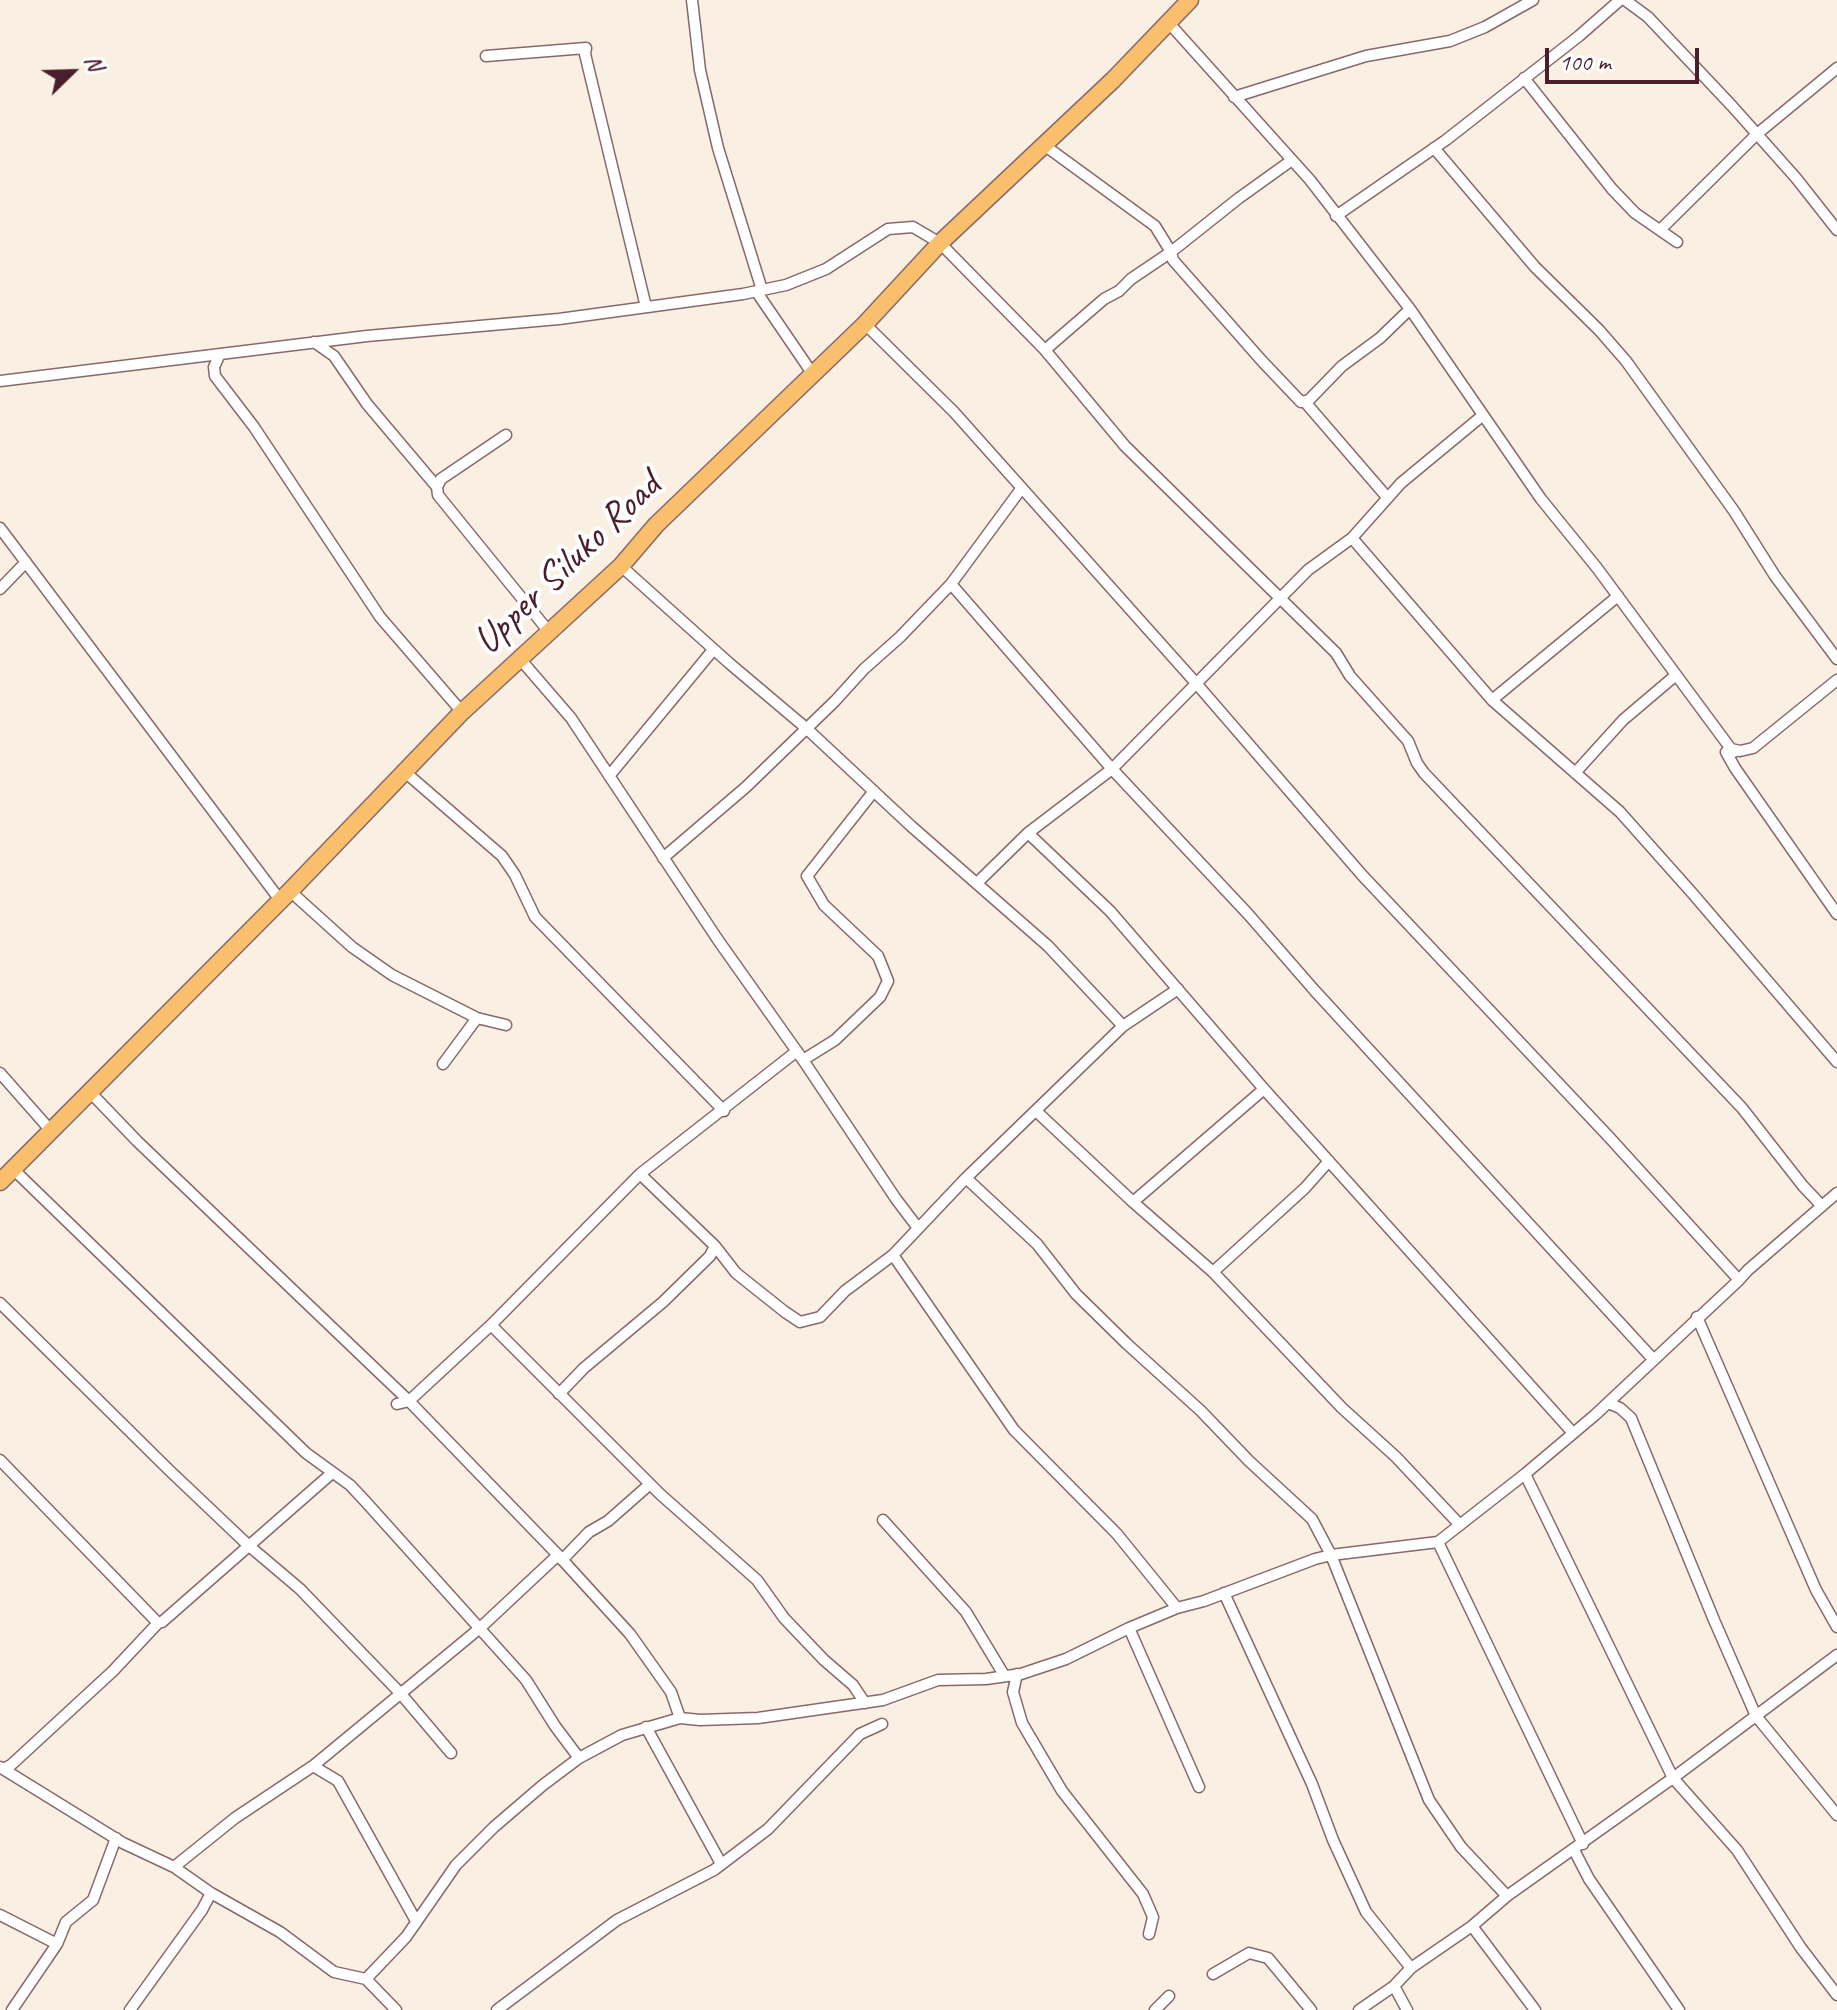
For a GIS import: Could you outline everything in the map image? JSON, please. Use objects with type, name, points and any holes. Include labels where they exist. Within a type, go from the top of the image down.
[{"type":"main road","name":"Upper Siluko Road","points":[[0,1182],[285,896],[462,712],[621,566],[656,525],[865,324],[940,243],[1113,80],[1190,0]]},
{"type":"street","points":[[692,0],[700,70],[718,148],[759,290],[812,373]]},
{"type":"street","points":[[1234,97],[1366,56],[1450,41],[1485,27],[1533,0]]},
{"type":"street","points":[[1336,216],[1434,148],[1622,0],[1648,17],[1757,134],[1837,230]]},
{"type":"street","points":[[1168,22],[1292,160],[1410,309],[1541,499],[1618,596],[1731,749],[1740,751]]},
{"type":"street","points":[[486,56],[586,48],[646,307]]},
{"type":"street","points":[[1661,229],[1757,134],[1837,68]]},
{"type":"street","points":[[1524,78],[1612,189],[1635,213],[1677,242]]},
{"type":"street","points":[[1044,145],[1155,226],[1173,260],[1262,361],[1301,402],[1305,402],[1386,496]]},
{"type":"street","points":[[1434,148],[1535,267],[1626,361],[1734,511],[1775,576],[1837,659]]},
{"type":"street","points":[[1045,350],[1104,299],[1119,291],[1292,160]]},
{"type":"street","points":[[0,381],[314,342],[559,319],[759,290],[786,285],[826,269],[888,229],[913,227],[940,243],[1045,350],[1125,446],[1336,653],[1350,676],[1408,741],[1424,773],[1742,1108],[1822,1206]]},
{"type":"street","points":[[1305,402],[1342,366],[1380,338],[1410,309]]},
{"type":"street","points":[[865,324],[954,412],[1362,875],[1739,1280]]},
{"type":"street","points":[[314,342],[334,356],[367,404],[437,487],[438,495],[550,633]]},
{"type":"street","points":[[220,354],[214,367],[215,376],[254,427],[380,617],[462,712]]},
{"type":"street","points":[[978,882],[1028,833],[1112,769],[1308,570],[1352,538],[1386,496],[1448,441],[1482,416]]},
{"type":"street","points":[[437,487],[441,479],[506,435]]},
{"type":"street","points":[[663,858],[746,787],[951,584],[1021,489]]},
{"type":"street","points":[[0,528],[285,896],[392,975],[473,1022],[506,1025]]},
{"type":"street","points":[[1352,538],[1492,700],[1630,824],[1837,1062]]},
{"type":"street","points":[[0,589],[26,562]]},
{"type":"street","points":[[621,566],[978,882],[1070,967],[1123,1026]]},
{"type":"street","points":[[951,584],[1112,769],[1653,1359]]},
{"type":"street","points":[[1492,700],[1618,596]]},
{"type":"street","points":[[609,776],[713,650]]},
{"type":"street","points":[[521,660],[571,718],[718,940],[918,1228]]},
{"type":"street","points":[[1575,773],[1623,720],[1676,675]]},
{"type":"street","points":[[1837,680],[1753,748],[1726,752],[1837,914]]},
{"type":"street","points":[[405,772],[502,856],[535,917],[724,1111]]},
{"type":"street","points":[[397,1404],[409,1401],[491,1325],[640,1174],[800,1055],[835,1040],[880,997],[888,981],[878,956],[824,905],[807,876],[874,791]]},
{"type":"street","points":[[1028,833],[1110,911],[1264,1089],[1573,1433]]},
{"type":"street","points":[[640,1174],[715,1246],[736,1273],[800,1322],[820,1317],[845,1291],[893,1255],[966,1178],[1123,1026],[1178,989]]},
{"type":"street","points":[[0,1073],[52,1132]]},
{"type":"street","points":[[1133,1202],[1264,1089]]},
{"type":"street","points":[[90,1092],[147,1151],[409,1401],[560,1558],[630,1634],[671,1692],[680,1718]]},
{"type":"street","points":[[1036,1111],[1213,1272],[1342,1408],[1396,1457],[1460,1525]]},
{"type":"street","points":[[1213,1272],[1305,1188],[1329,1161]]},
{"type":"street","points":[[13,1169],[306,1453],[350,1485],[526,1680],[579,1758]]},
{"type":"street","points":[[966,1178],[1037,1244],[1076,1294],[1312,1519],[1331,1555],[1429,1800],[1461,1847],[1507,1896]]},
{"type":"street","points":[[366,1979],[406,1937],[456,1865],[494,1827],[579,1758],[622,1735],[680,1718],[758,1718],[865,1703],[904,1694],[938,1680],[986,1679],[1017,1674],[1066,1659],[1177,1608],[1276,1572],[1331,1555],[1438,1542],[1525,1474],[1608,1403],[1748,1270],[1837,1193]]},
{"type":"street","points":[[559,1394],[584,1368],[663,1302],[710,1256],[715,1246]]},
{"type":"street","points":[[893,1255],[1014,1430],[1117,1534],[1149,1569],[1177,1608]]},
{"type":"street","points":[[0,1303],[248,1545],[300,1589],[401,1694],[451,1753]]},
{"type":"street","points":[[1697,1317],[1816,1590],[1837,1627]]},
{"type":"street","points":[[491,1325],[650,1484],[757,1580],[784,1618],[853,1685],[865,1703]]},
{"type":"street","points":[[1608,1403],[1631,1418],[1756,1716],[1837,1815]]},
{"type":"street","points":[[0,1460],[158,1623]]},
{"type":"street","points":[[2,1768],[11,1765],[113,1671],[158,1623],[332,1473]]},
{"type":"street","points":[[1525,1474],[1673,1778],[1737,1850],[1801,1948],[1837,1995]]},
{"type":"street","points":[[174,1867],[235,1818],[313,1766],[650,1484]]},
{"type":"street","points":[[883,1520],[966,1612],[1004,1675]]},
{"type":"street","points":[[1438,1542],[1578,1847],[1589,1879],[1679,2010]]},
{"type":"street","points":[[1224,1593],[1312,1784],[1333,1840],[1366,1912],[1411,1968]]},
{"type":"street","points":[[1129,1628],[1199,1787]]},
{"type":"street","points":[[1359,2010],[1394,1986],[1411,1968],[1472,1926],[1507,1896],[1673,1778],[1837,1655]]},
{"type":"street","points":[[1017,1674],[1013,1692],[1022,1723],[1062,1791],[1143,1894],[1153,1917],[1149,1934]]},
{"type":"street","points":[[497,2010],[617,1920],[714,1870],[768,1829],[860,1734],[882,1724]]},
{"type":"street","points":[[646,1727],[719,1860]]},
{"type":"street","points":[[313,1766],[338,1781],[416,1921]]},
{"type":"street","points":[[2,1768],[280,1932],[334,1972],[366,1979],[396,2010]]},
{"type":"street","points":[[12,2010],[57,1944],[66,1922],[93,1900],[116,1838]]},
{"type":"street","points":[[130,2010],[211,1893]]},
{"type":"street","points":[[0,1915],[57,1944]]},
{"type":"street","points":[[1472,1926],[1535,2010]]},
{"type":"street","points":[[1213,1974],[1249,1953],[1268,1958],[1311,2010]]},
{"type":"street","points":[[1394,1986],[1407,2010]]},
{"type":"street","points":[[1155,2010],[1169,1996]]}]
